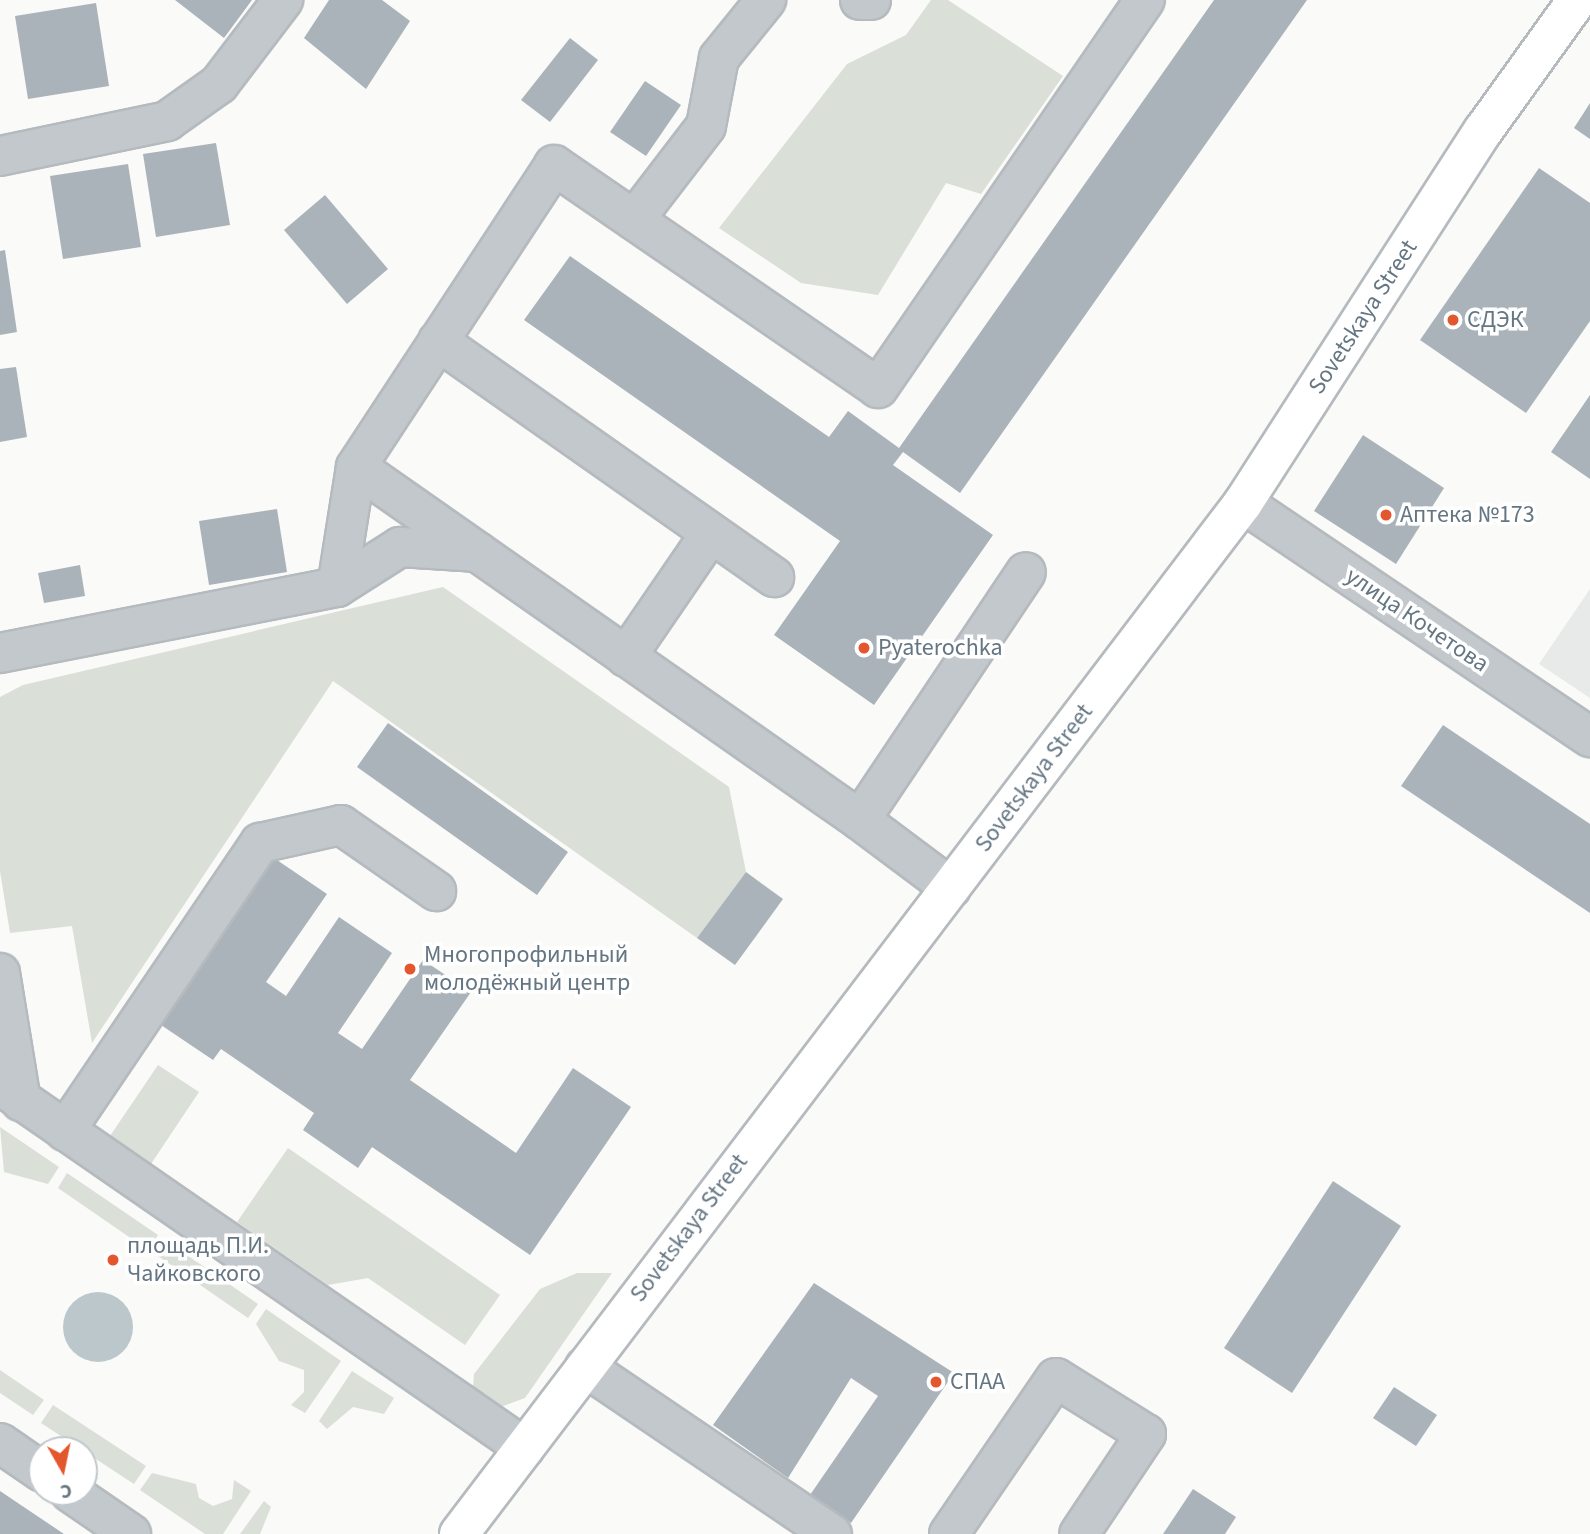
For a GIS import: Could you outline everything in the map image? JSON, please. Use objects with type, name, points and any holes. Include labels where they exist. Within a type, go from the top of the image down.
[{"type":"main road","name":"Sovetskaya Street","points":[[459,1534],[1243,503],[1483,131],[1577,0]]},
{"type":"street","points":[[0,156],[167,121],[219,84],[283,0]]},
{"type":"street","points":[[634,220],[706,125],[719,58],[766,0]]},
{"type":"street","points":[[860,0],[871,0]]},
{"type":"street","points":[[337,587],[356,467],[554,165],[878,388],[1145,0]]},
{"type":"street","points":[[439,341],[774,577]]},
{"type":"street","points":[[356,467],[860,820],[951,888]]},
{"type":"street","name":"улица Кочетова","points":[[1243,503],[1590,737]]},
{"type":"street","points":[[626,657],[711,533]]},
{"type":"street","points":[[0,653],[337,587],[400,547],[478,552]]},
{"type":"street","points":[[860,820],[1026,572]]},
{"type":"street","points":[[65,1130],[260,844],[341,825],[436,891]]},
{"type":"street","points":[[0,973],[10,1093],[525,1448]]},
{"type":"street","points":[[585,1367],[832,1534]]},
{"type":"street","points":[[949,1534],[1056,1378],[1146,1434],[1080,1534]]},
{"type":"street","points":[[0,1443],[28,1462]]},
{"type":"street","points":[[90,1506],[131,1534]]},
{"type":"shaded area","points":[[931,0],[948,0],[1063,76],[981,194],[946,183],[878,295],[801,283],[719,228],[847,64],[906,35]]},
{"type":"shaded area","points":[[443,587],[729,787],[746,872],[697,938],[333,681],[92,1043],[72,926],[10,933],[0,871],[0,697],[23,685]]},
{"type":"shaded area","points":[[1590,589],[1590,698],[1539,664]]},
{"type":"shaded area","points":[[158,1065],[199,1092],[151,1164],[110,1136]]},
{"type":"shaded area","points":[[0,1127],[59,1167],[48,1184],[4,1172]]},
{"type":"shaded area","points":[[288,1148],[500,1295],[465,1345],[368,1278],[328,1285],[237,1222]]},
{"type":"shaded area","points":[[67,1173],[158,1235],[148,1250],[58,1188]]},
{"type":"shaded area","points":[[168,1242],[258,1304],[248,1318],[158,1256]]},
{"type":"shaded area","points":[[577,1273],[612,1273],[525,1398],[495,1409],[482,1401],[473,1388],[474,1374],[540,1289]]},
{"type":"shaded area","points":[[98,1292],[117,1298],[127,1308],[133,1327],[127,1346],[117,1356],[98,1362],[79,1356],[69,1346],[63,1327],[69,1308],[79,1298]]},
{"type":"shaded area","points":[[266,1309],[341,1361],[305,1413],[291,1405],[304,1392],[304,1370],[279,1361],[256,1324]]},
{"type":"shaded area","points":[[0,1370],[44,1400],[33,1415],[0,1393]]},
{"type":"shaded area","points":[[352,1371],[394,1398],[384,1414],[353,1407],[327,1429],[319,1421]]},
{"type":"shaded area","points":[[53,1405],[146,1466],[134,1484],[98,1460],[98,1436],[61,1436],[41,1423]]},
{"type":"shaded area","points":[[152,1473],[196,1484],[199,1498],[213,1506],[232,1499],[234,1480],[251,1491],[223,1534],[205,1534],[140,1490]]},
{"type":"shaded area","points":[[264,1501],[271,1507],[260,1534],[240,1534]]},
{"type":"building","points":[[175,0],[252,0],[224,38]]},
{"type":"building","points":[[329,0],[382,0],[410,21],[366,89],[304,38]]},
{"type":"building","points":[[1214,0],[1307,0],[960,493],[903,452],[893,465],[993,535],[874,705],[774,635],[840,541],[524,320],[570,256],[829,437],[848,411],[899,448]]},
{"type":"building","points":[[96,3],[109,86],[28,99],[15,16]]},
{"type":"building","points":[[570,38],[598,60],[550,122],[521,100]]},
{"type":"building","points":[[645,81],[681,105],[646,156],[610,132]]},
{"type":"building","points":[[1590,103],[1590,139],[1574,128]]},
{"type":"building","points":[[216,143],[230,225],[156,237],[143,154]]},
{"type":"building","points":[[128,164],[141,247],[63,259],[50,176]]},
{"type":"building","points":[[1539,168],[1590,203],[1590,321],[1526,413],[1420,340]]},
{"type":"building","points":[[325,195],[388,269],[347,304],[284,230]]},
{"type":"building","points":[[5,250],[17,332],[0,335],[0,251]]},
{"type":"building","points":[[16,367],[27,437],[0,442],[0,369]]},
{"type":"building","points":[[1590,395],[1590,479],[1551,452]]},
{"type":"building","points":[[1363,435],[1444,488],[1396,564],[1314,511]]},
{"type":"building","points":[[277,509],[287,572],[209,585],[199,521]]},
{"type":"building","points":[[80,565],[85,596],[44,603],[38,573]]},
{"type":"building","points":[[388,723],[568,852],[537,895],[357,767]]},
{"type":"building","points":[[1443,725],[1590,824],[1590,913],[1401,786]]},
{"type":"building","points":[[274,858],[327,894],[266,982],[286,996],[339,917],[392,953],[338,1033],[362,1049],[423,960],[471,992],[410,1080],[516,1153],[573,1068],[631,1107],[530,1255],[372,1147],[358,1168],[303,1130],[314,1113],[221,1049],[213,1060],[161,1025]]},
{"type":"building","points":[[746,872],[783,899],[735,965],[697,938]]},
{"type":"building","points":[[1333,1181],[1401,1226],[1292,1393],[1224,1348]]},
{"type":"building","points":[[814,1283],[954,1373],[851,1523],[810,1495],[878,1396],[851,1378],[788,1478],[713,1425]]},
{"type":"building","points":[[1394,1387],[1437,1415],[1416,1446],[1373,1418]]},
{"type":"building","points":[[1193,1489],[1236,1517],[1225,1534],[1163,1534]]},
{"type":"building","points":[[0,1491],[64,1534],[0,1534]]},
{"type":"place","name":"СДЭК","points":[[1453,320]]},
{"type":"place","name":"Аптека №173","points":[[1386,515]]},
{"type":"place","name":"Pyaterochka","points":[[864,648]]},
{"type":"place","name":"Многопрофильный молодёжный центр","points":[[410,969]]},
{"type":"place","name":"площадь П.И. Чайковского","points":[[113,1260]]},
{"type":"place","name":"СПАА","points":[[936,1382]]}]
